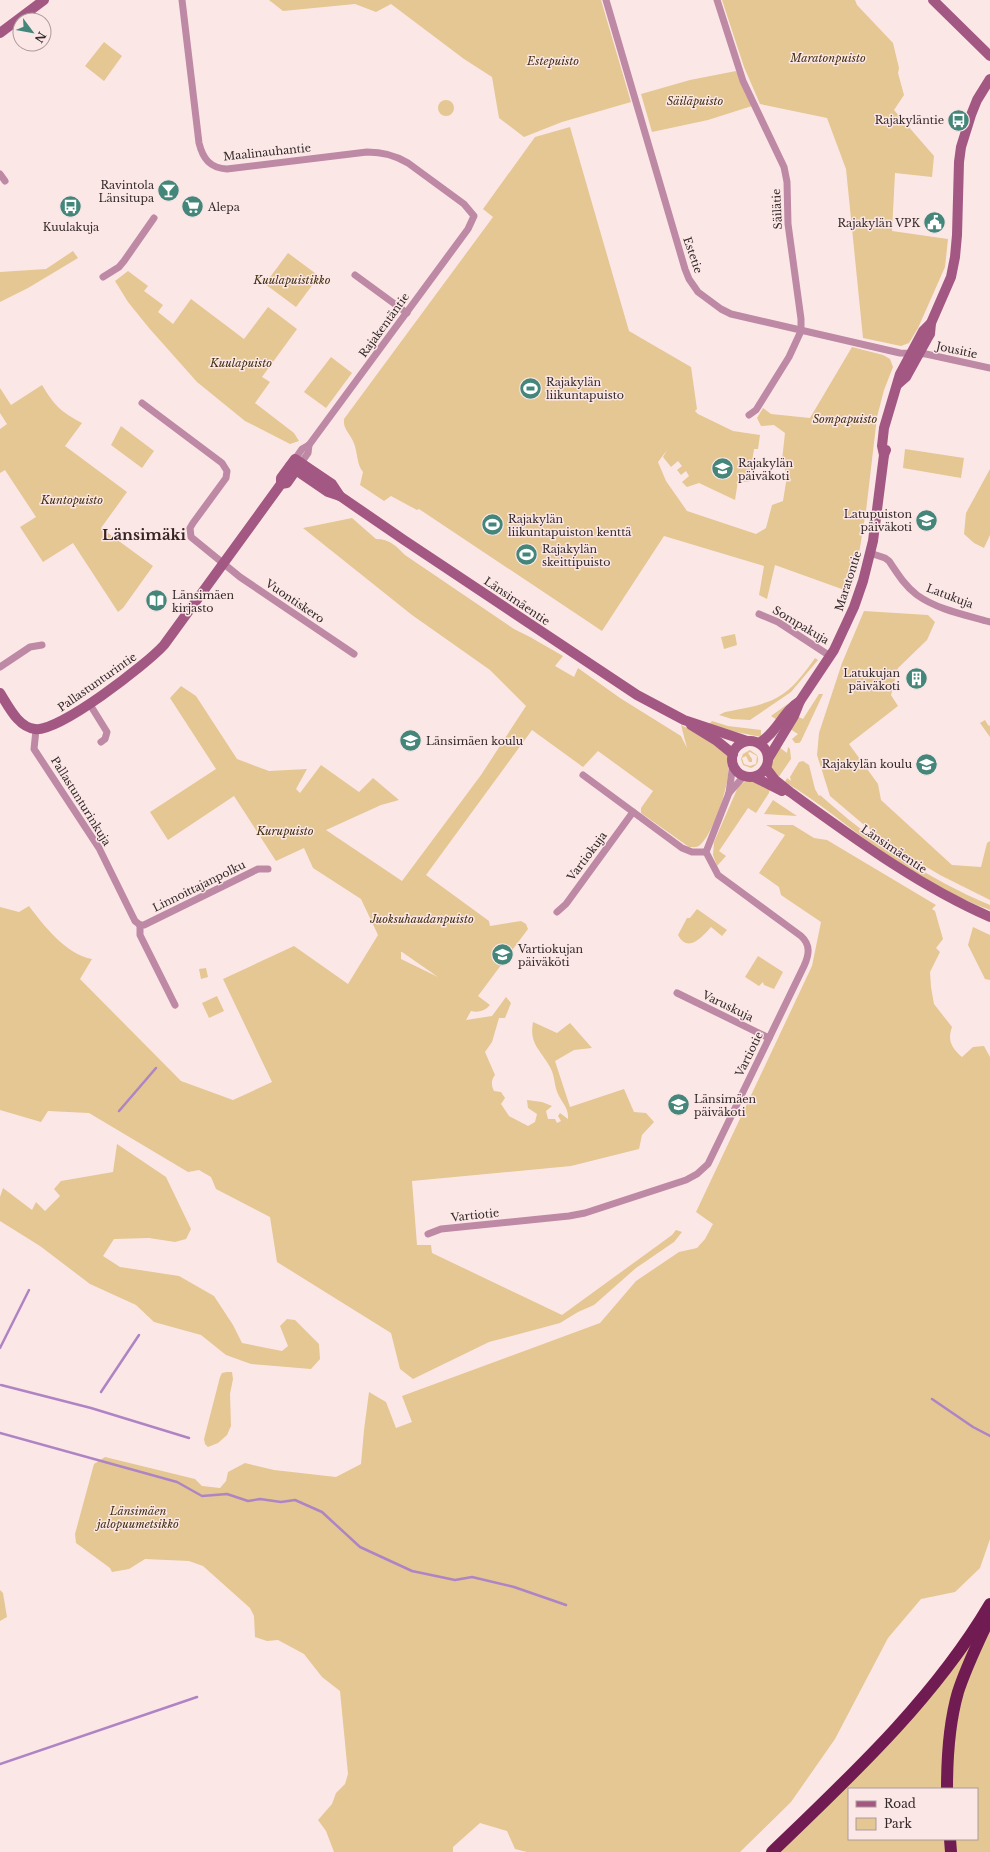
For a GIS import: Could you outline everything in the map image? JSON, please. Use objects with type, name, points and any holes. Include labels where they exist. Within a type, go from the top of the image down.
[{"type":"highway","points":[[772,1852],[845,1781],[916,1704],[969,1638],[990,1604]]},
{"type":"highway","points":[[947,1788],[947,1755],[958,1693],[966,1669],[990,1616]]},
{"type":"highway","points":[[950,1840],[951,1852]]},
{"type":"main road","points":[[0,32],[44,0]]},
{"type":"main road","points":[[933,0],[990,56]]},
{"type":"main road","name":"Maratontie","points":[[767,764],[794,716],[800,701],[830,656],[854,607],[870,553],[877,516],[884,455],[882,446],[884,431],[898,384],[906,377],[915,354],[930,334],[931,323],[951,277],[955,257],[961,147],[973,110],[990,79]]},
{"type":"main road","name":"Pallastunturintie","points":[[36,730],[53,726],[122,682],[154,656],[224,564],[281,484],[281,478],[295,464]]},
{"type":"main road","name":"Länsimäentie","points":[[295,464],[332,484],[340,496],[637,695],[684,720],[717,741],[733,759]]},
{"type":"main road","points":[[0,694],[19,721],[36,730]]},
{"type":"main road","name":"Maratontie","points":[[759,743],[770,736],[792,706],[800,701]]},
{"type":"main road","name":"Länsimäentie","points":[[684,720],[747,741]]},
{"type":"main road","points":[[747,741],[759,743],[767,752],[767,764],[760,774],[749,776],[737,772],[733,759],[738,746],[747,741]]},
{"type":"main road","name":"Länsimäentie","points":[[767,764],[776,780],[790,792],[883,858],[914,878],[953,900],[990,917]]},
{"type":"main road","name":"Länsimäentie","points":[[749,776],[785,792],[790,792]]},
{"type":"street","name":"Maalinauhantie","points":[[182,0],[199,143],[204,158],[210,164],[227,169],[346,154],[382,152],[399,157],[408,163],[464,204],[474,216]]},
{"type":"street","name":"Estetie","points":[[606,0],[689,279],[698,292],[710,302],[731,314],[900,353],[915,354]]},
{"type":"street","name":"Säilätie","points":[[717,0],[743,82],[784,167],[787,182],[788,224],[801,319],[801,330],[789,357],[756,410],[749,415]]},
{"type":"street","points":[[0,174],[5,181]]},
{"type":"street","name":"Rajakentäntie","points":[[295,464],[308,453],[309,445],[468,229],[474,216]]},
{"type":"street","points":[[104,277],[119,267],[154,218]]},
{"type":"street","points":[[355,275],[407,313]]},
{"type":"street","name":"Jousitie","points":[[915,354],[990,368]]},
{"type":"street","name":"Vuontiskero","points":[[142,403],[225,467],[227,475],[226,478],[192,524],[190,532],[194,540],[224,564],[354,654]]},
{"type":"street","name":"Latukuja","points":[[870,553],[885,558],[909,587],[922,597],[947,609],[990,622]]},
{"type":"street","name":"Sompakuja","points":[[759,614],[778,622],[830,656]]},
{"type":"street","points":[[0,667],[30,647],[42,645]]},
{"type":"street","points":[[89,703],[107,732],[105,739],[101,742]]},
{"type":"street","name":"Pallastunturinkuja","points":[[36,730],[34,749],[99,848],[135,921],[140,925]]},
{"type":"street","points":[[583,775],[682,848],[692,852],[706,852],[729,794],[733,759]]},
{"type":"street","points":[[729,794],[749,776]]},
{"type":"street","name":"Vartiokuja","points":[[557,912],[566,904],[633,812]]},
{"type":"street","name":"Vartiotie","points":[[428,1234],[441,1229],[569,1216],[585,1213],[676,1184],[697,1174],[708,1164],[804,966],[808,955],[808,947],[804,939],[796,932],[718,875],[706,852]]},
{"type":"street","name":"Linnoittajanpolku","points":[[140,925],[144,925],[258,869],[268,870]]},
{"type":"street","points":[[140,925],[140,935],[175,1005]]},
{"type":"street","name":"Varuskuja","points":[[676,993],[769,1038]]},
{"type":"green space","name":"Estepuisto","points":[[269,0],[601,0],[631,102],[562,122],[524,137],[499,118],[492,77],[464,59],[391,4],[376,12],[355,4],[283,11]]},
{"type":"green space","name":"Maratonpuisto","points":[[722,0],[855,0],[857,5],[893,43],[899,68],[898,73],[904,95],[894,110],[934,156],[932,177],[895,173],[892,231],[948,239],[945,267],[918,328],[909,343],[901,346],[863,338],[846,169],[827,118],[760,104],[744,67]]},
{"type":"green space","points":[[104,42],[122,56],[104,81],[85,66]]},
{"type":"green space","name":"Säiläpuisto","points":[[736,71],[752,106],[708,120],[652,132],[641,94],[690,80]]},
{"type":"green space","points":[[443,100],[449,100],[454,105],[452,114],[449,116],[443,116],[438,111],[438,105]]},
{"type":"green space","name":"Rajakylän liikuntapuisto","points":[[570,127],[629,331],[691,367],[697,409],[695,411],[698,414],[733,431],[760,435],[758,449],[754,449],[749,482],[738,481],[735,500],[699,483],[687,487],[682,482],[689,476],[686,471],[681,475],[677,470],[682,466],[678,461],[671,467],[663,457],[667,450],[658,462],[666,481],[687,511],[756,534],[766,528],[772,505],[783,501],[787,476],[782,460],[785,433],[774,425],[761,426],[757,418],[763,408],[771,414],[810,418],[852,347],[883,355],[890,359],[893,367],[884,390],[877,417],[866,511],[856,572],[850,592],[775,565],[767,599],[759,595],[764,566],[664,536],[602,631],[419,509],[417,510],[391,496],[384,501],[360,485],[363,472],[359,465],[355,445],[344,425],[344,419],[493,217],[483,209],[535,137]]},
{"type":"green space","points":[[73,251],[78,258],[28,288],[0,302],[0,272],[46,269]]},
{"type":"green space","name":"Kuulapuistikko","points":[[288,253],[319,276],[296,307],[265,284]]},
{"type":"green space","name":"Kuulapuisto","points":[[128,271],[148,286],[144,291],[163,305],[158,312],[173,324],[191,299],[244,339],[268,307],[297,329],[262,377],[270,382],[255,403],[294,433],[299,441],[290,444],[245,421],[197,382],[128,302],[115,281]]},
{"type":"green space","points":[[331,357],[352,373],[326,408],[304,392]]},
{"type":"green space","name":"Kuntopuisto","points":[[42,385],[50,398],[59,407],[82,423],[65,446],[127,492],[101,528],[153,566],[123,608],[118,612],[73,543],[43,562],[20,527],[36,517],[5,470],[0,473],[0,429],[7,424],[0,413],[0,388],[11,405]]},
{"type":"green space","points":[[121,426],[154,451],[142,468],[111,445]]},
{"type":"green space","points":[[905,449],[964,458],[961,478],[903,468]]},
{"type":"green space","points":[[990,469],[990,535],[984,548],[974,543],[964,534],[966,513]]},
{"type":"green space","points":[[352,518],[376,539],[385,540],[392,544],[405,555],[514,629],[563,656],[555,666],[574,677],[578,668],[620,698],[681,736],[687,748],[681,725],[707,738],[724,751],[727,755],[729,763],[726,788],[711,829],[706,839],[700,845],[696,847],[689,847],[641,813],[641,808],[653,791],[598,751],[583,767],[532,730],[426,875],[489,921],[490,926],[521,921],[526,924],[528,929],[478,996],[490,1005],[481,1011],[471,1011],[466,1020],[492,1016],[506,997],[511,1003],[505,1018],[499,1018],[492,1042],[485,1052],[495,1075],[492,1081],[493,1089],[494,1091],[501,1092],[505,1098],[501,1104],[509,1116],[528,1126],[535,1122],[537,1114],[528,1108],[527,1100],[542,1102],[552,1106],[546,1111],[548,1119],[555,1119],[557,1123],[561,1121],[558,1116],[560,1113],[568,1119],[565,1106],[558,1094],[552,1070],[536,1046],[532,1030],[533,1022],[557,1033],[570,1023],[592,1048],[574,1050],[555,1061],[570,1107],[624,1089],[634,1112],[646,1113],[654,1122],[642,1135],[639,1149],[571,1166],[412,1181],[417,1245],[431,1245],[432,1253],[562,1315],[672,1235],[676,1230],[682,1232],[674,1242],[636,1268],[594,1305],[578,1312],[560,1323],[489,1342],[413,1379],[400,1369],[391,1333],[277,1262],[270,1217],[216,1189],[211,1177],[199,1170],[188,1172],[89,1113],[48,1111],[41,1122],[0,1110],[0,907],[19,912],[29,906],[56,938],[74,952],[92,959],[80,979],[181,1081],[233,1100],[272,1082],[223,979],[294,946],[348,984],[378,935],[361,899],[313,868],[304,848],[276,861],[234,796],[168,840],[150,812],[216,769],[170,698],[181,686],[196,696],[237,759],[269,771],[307,769],[296,789],[300,793],[321,765],[359,792],[373,778],[399,800],[381,805],[326,830],[402,881],[481,775],[526,706],[490,670],[412,615],[303,528]],"holes":[[[402,952],[438,977],[401,959]]]},
{"type":"green space","points":[[864,611],[928,615],[935,622],[927,640],[898,668],[891,695],[898,706],[849,744],[878,784],[881,800],[952,865],[981,867],[987,843],[990,841],[990,900],[940,875],[900,851],[863,824],[830,796],[817,755],[819,733],[842,663]]},
{"type":"green space","points":[[735,634],[737,645],[724,649],[721,637]]},
{"type":"green space","points":[[815,658],[818,660],[791,692],[750,720],[732,719],[719,715],[725,712],[756,706],[778,697],[796,683]]},
{"type":"green space","points":[[819,694],[823,694],[801,741],[799,743],[795,743],[792,739],[798,734],[790,729],[799,717],[803,719]]},
{"type":"green space","points":[[789,703],[777,720],[771,716]]},
{"type":"green space","points":[[985,720],[990,726],[990,737],[980,723]]},
{"type":"green space","points":[[712,721],[728,726],[761,730],[761,737],[721,729],[709,724]]},
{"type":"green space","points":[[779,747],[787,753],[788,747],[790,749],[791,759],[778,778],[773,769],[772,762]]},
{"type":"green space","points":[[750,750],[757,755],[758,761],[756,765],[751,768],[743,765],[741,759],[743,754]],"holes":[[[750,752],[757,756],[756,764],[750,766],[744,764],[742,758],[746,756],[749,762],[752,762],[752,759],[748,753]]]},
{"type":"green space","points":[[803,761],[809,765],[815,789],[819,796],[820,795],[859,828],[922,871],[967,895],[990,905],[990,910],[950,893],[911,871],[785,782],[787,778],[791,781],[790,777],[799,762]]},
{"type":"green space","points":[[751,780],[770,789],[769,793],[756,813],[748,808],[719,851],[726,856],[717,866],[713,855],[714,842],[738,787],[744,782]]},
{"type":"green space","points":[[773,800],[797,816],[764,814]]},
{"type":"green space","name":"Länsimäen jalopuumetsikkö","points":[[766,825],[793,825],[814,838],[827,840],[936,905],[932,909],[935,911],[943,939],[936,948],[940,952],[930,972],[934,1004],[952,1027],[950,1040],[958,1054],[962,1057],[973,1047],[984,1046],[990,1057],[990,1539],[980,1568],[955,1592],[921,1599],[888,1638],[835,1739],[791,1802],[740,1852],[527,1852],[515,1849],[507,1831],[480,1823],[453,1847],[453,1852],[334,1852],[326,1831],[318,1820],[332,1804],[336,1793],[345,1784],[348,1774],[340,1691],[322,1677],[304,1654],[278,1640],[267,1641],[255,1637],[254,1616],[250,1608],[203,1566],[189,1561],[145,1559],[129,1569],[112,1572],[110,1568],[76,1543],[75,1534],[94,1464],[105,1457],[195,1479],[202,1486],[220,1488],[226,1481],[228,1472],[245,1463],[274,1470],[336,1477],[361,1464],[369,1392],[386,1402],[396,1428],[412,1422],[402,1396],[600,1323],[636,1281],[679,1252],[697,1248],[705,1239],[713,1224],[696,1212],[812,966],[821,922],[781,895],[779,887],[759,873],[785,835]]},
{"type":"green space","points":[[697,909],[727,930],[722,936],[711,927],[695,942],[686,943],[682,940],[678,935],[687,918],[690,918]]},
{"type":"green space","points":[[973,927],[990,935],[990,980],[985,979],[968,945]]},
{"type":"green space","points":[[758,956],[783,972],[774,989],[764,985],[763,982],[759,986],[745,977]]},
{"type":"green space","points":[[206,968],[208,977],[201,979],[199,969]]},
{"type":"green space","points":[[217,996],[224,1011],[209,1018],[202,1003]]},
{"type":"green space","points":[[117,1144],[166,1177],[191,1229],[186,1239],[175,1242],[149,1238],[114,1239],[103,1256],[120,1267],[179,1276],[214,1296],[233,1325],[242,1343],[282,1351],[288,1346],[280,1326],[287,1319],[295,1320],[319,1344],[320,1359],[311,1369],[251,1364],[226,1355],[201,1335],[154,1322],[136,1305],[90,1284],[40,1246],[0,1221],[0,1197],[3,1188],[32,1210],[36,1202],[45,1211],[60,1196],[54,1189],[61,1181],[113,1172]]},
{"type":"green space","points":[[232,1372],[233,1379],[230,1394],[231,1426],[227,1435],[218,1443],[208,1447],[205,1444],[204,1439],[220,1377],[222,1373]]},
{"type":"green space","points":[[0,1590],[3,1593],[7,1617],[0,1621]]},
{"type":"green space","points":[[990,1627],[990,1852],[955,1852],[954,1840],[978,1840],[978,1788],[952,1788],[955,1722],[969,1674]]},
{"type":"green space","points":[[971,1644],[942,1788],[848,1788],[848,1840],[945,1840],[945,1852],[779,1852]]},
{"type":"waterway","points":[[119,1111],[156,1068]]},
{"type":"waterway","points":[[0,1348],[29,1290]]},
{"type":"waterway","points":[[101,1392],[139,1335]]},
{"type":"waterway","points":[[1,1385],[91,1408],[189,1438]]},
{"type":"waterway","points":[[932,1399],[973,1427],[990,1436]]},
{"type":"waterway","points":[[0,1433],[177,1482],[202,1496],[227,1494],[248,1501],[260,1499],[281,1502],[295,1500],[322,1512],[360,1547],[412,1571],[455,1580],[472,1577],[514,1587],[566,1605]]},
{"type":"waterway","points":[[0,1764],[197,1697]]},
{"type":"place","name":"Rajakyläntie","points":[[959,120]]},
{"type":"place","name":"Ravintola Länsitupa","points":[[169,191]]},
{"type":"place","name":"Kuulakuja","points":[[71,207]]},
{"type":"place","name":"Alepa","points":[[193,207]]},
{"type":"place","name":"Rajakylän VPK","points":[[935,223]]},
{"type":"place","name":"Rajakylän liikuntapuisto","points":[[530,388]]},
{"type":"place","name":"Rajakylän päiväkoti","points":[[723,469]]},
{"type":"place","name":"Latupuiston päiväkoti","points":[[927,520]]},
{"type":"place","name":"Rajakylän liikuntapuiston kenttä","points":[[492,525]]},
{"type":"place","name":"Rajakylän skeittipuisto","points":[[527,555]]},
{"type":"place","name":"Länsimäen kirjasto","points":[[156,601]]},
{"type":"place","name":"Latukujan päiväkoti","points":[[916,679]]},
{"type":"place","name":"Länsimäen koulu","points":[[411,741]]},
{"type":"place","name":"Rajakylän koulu","points":[[927,764]]},
{"type":"place","name":"Vartiokujan päiväköti","points":[[503,955]]},
{"type":"place","name":"Länsimäen päiväkoti","points":[[678,1105]]},
{"type":"district","name":"Länsimäki","points":[[144,535]]},
{"type":"park label","name":"Sompapuisto","points":[[845,419]]},
{"type":"park label","name":"Kurupuisto","points":[[285,831]]},
{"type":"park label","name":"Juoksuhaudanpuisto","points":[[422,919]]}]
